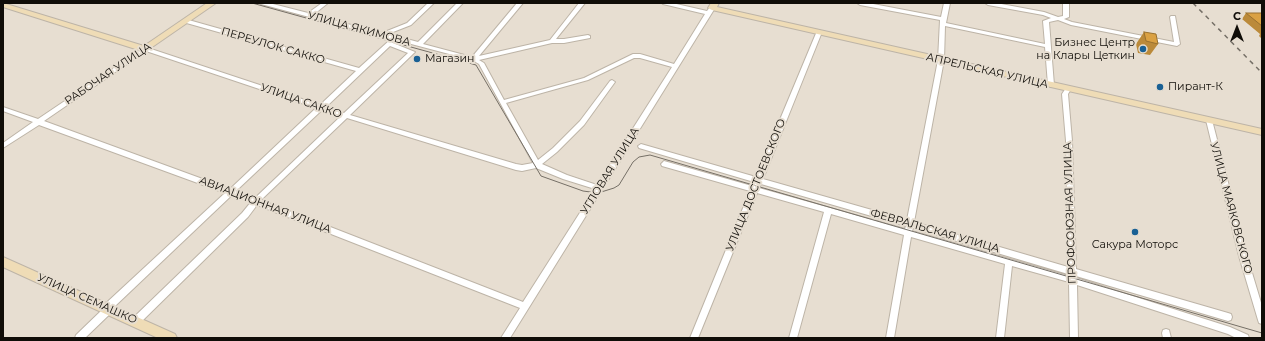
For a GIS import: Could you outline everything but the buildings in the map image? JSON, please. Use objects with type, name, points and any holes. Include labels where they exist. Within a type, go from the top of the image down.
[{"type":"street","name":"РАБОЧАЯ УЛИЦА","points":[[3,146],[212,3]]},
{"type":"street","name":"УЛИЦА ЯКИМОВА","points":[[263,3],[382,35],[392,41],[419,45],[474,59]]},
{"type":"street","points":[[309,15],[325,3]]},
{"type":"street","points":[[382,35],[409,24],[431,3]]},
{"type":"street","points":[[419,45],[460,3]]},
{"type":"street","points":[[474,59],[520,3]]},
{"type":"street","points":[[552,41],[582,3]]},
{"type":"street","name":"АПРЕЛЬСКАЯ УЛИЦА","points":[[665,3],[712,8],[1262,132]]},
{"type":"street","points":[[860,3],[1047,46]]},
{"type":"street","points":[[890,338],[941,60],[943,22],[946,3]]},
{"type":"street","points":[[988,3],[1071,23],[1177,44],[1173,17]]},
{"type":"street","points":[[1051,85],[1046,21],[1066,17],[1066,3]]},
{"type":"street","name":"УЛИЦА САККО","points":[[3,5],[145,49],[346,115],[516,167],[522,168],[537,165],[565,177],[600,188]]},
{"type":"street","name":"УГЛОВАЯ УЛИЦА","points":[[505,338],[712,8]]},
{"type":"street","name":"ПЕРЕУЛОК САККО","points":[[185,22],[361,71]]},
{"type":"street","name":"УЛИЦА ДОСТОЕВСКОГО","points":[[694,338],[819,32]]},
{"type":"street","points":[[474,59],[552,41],[564,41],[588,37]]},
{"type":"street","points":[[79,338],[230,191],[392,41],[412,52],[256,201],[245,215],[136,321]]},
{"type":"street","points":[[503,102],[586,79],[633,56],[640,56],[675,66]]},
{"type":"street","points":[[474,59],[481,63],[537,165],[555,150],[582,123],[612,82]]},
{"type":"street","name":"ПРОФСОЮЗНАЯ УЛИЦА","points":[[1068,89],[1065,94],[1068,141],[1074,338]]},
{"type":"street","name":"АВИАЦИОННАЯ УЛИЦА","points":[[3,109],[230,191],[525,306]]},
{"type":"street","name":"УЛИЦА МАЯКОВСКОГО","points":[[1209,120],[1243,256],[1262,320]]},
{"type":"street","name":"ФЕВРАЛЬСКАЯ УЛИЦА","points":[[641,146],[759,180],[909,228],[1072,271],[1228,317]]},
{"type":"street","points":[[664,164],[828,210],[909,228],[1009,262],[1072,280],[1230,331],[1245,338]]},
{"type":"street","points":[[794,338],[828,210]]},
{"type":"street","name":"УЛИЦА СЕМАШКО","points":[[3,262],[171,338]]},
{"type":"street","points":[[1000,338],[1009,262]]},
{"type":"tram line","points":[[252,3],[476,65],[541,176],[583,191],[598,193],[614,188],[619,185],[633,162],[639,157],[650,155],[1262,333]]},
{"type":"railway","points":[[1193,3],[1262,73]]},
{"type":"place","name":"Бизнес Центр на Клары Цеткин","points":[[1143,49]]},
{"type":"place","name":"Магазин","points":[[417,59]]},
{"type":"place","name":"Пирант-К","points":[[1160,87]]},
{"type":"place","name":"Сакура Моторс","points":[[1135,232]]}]
